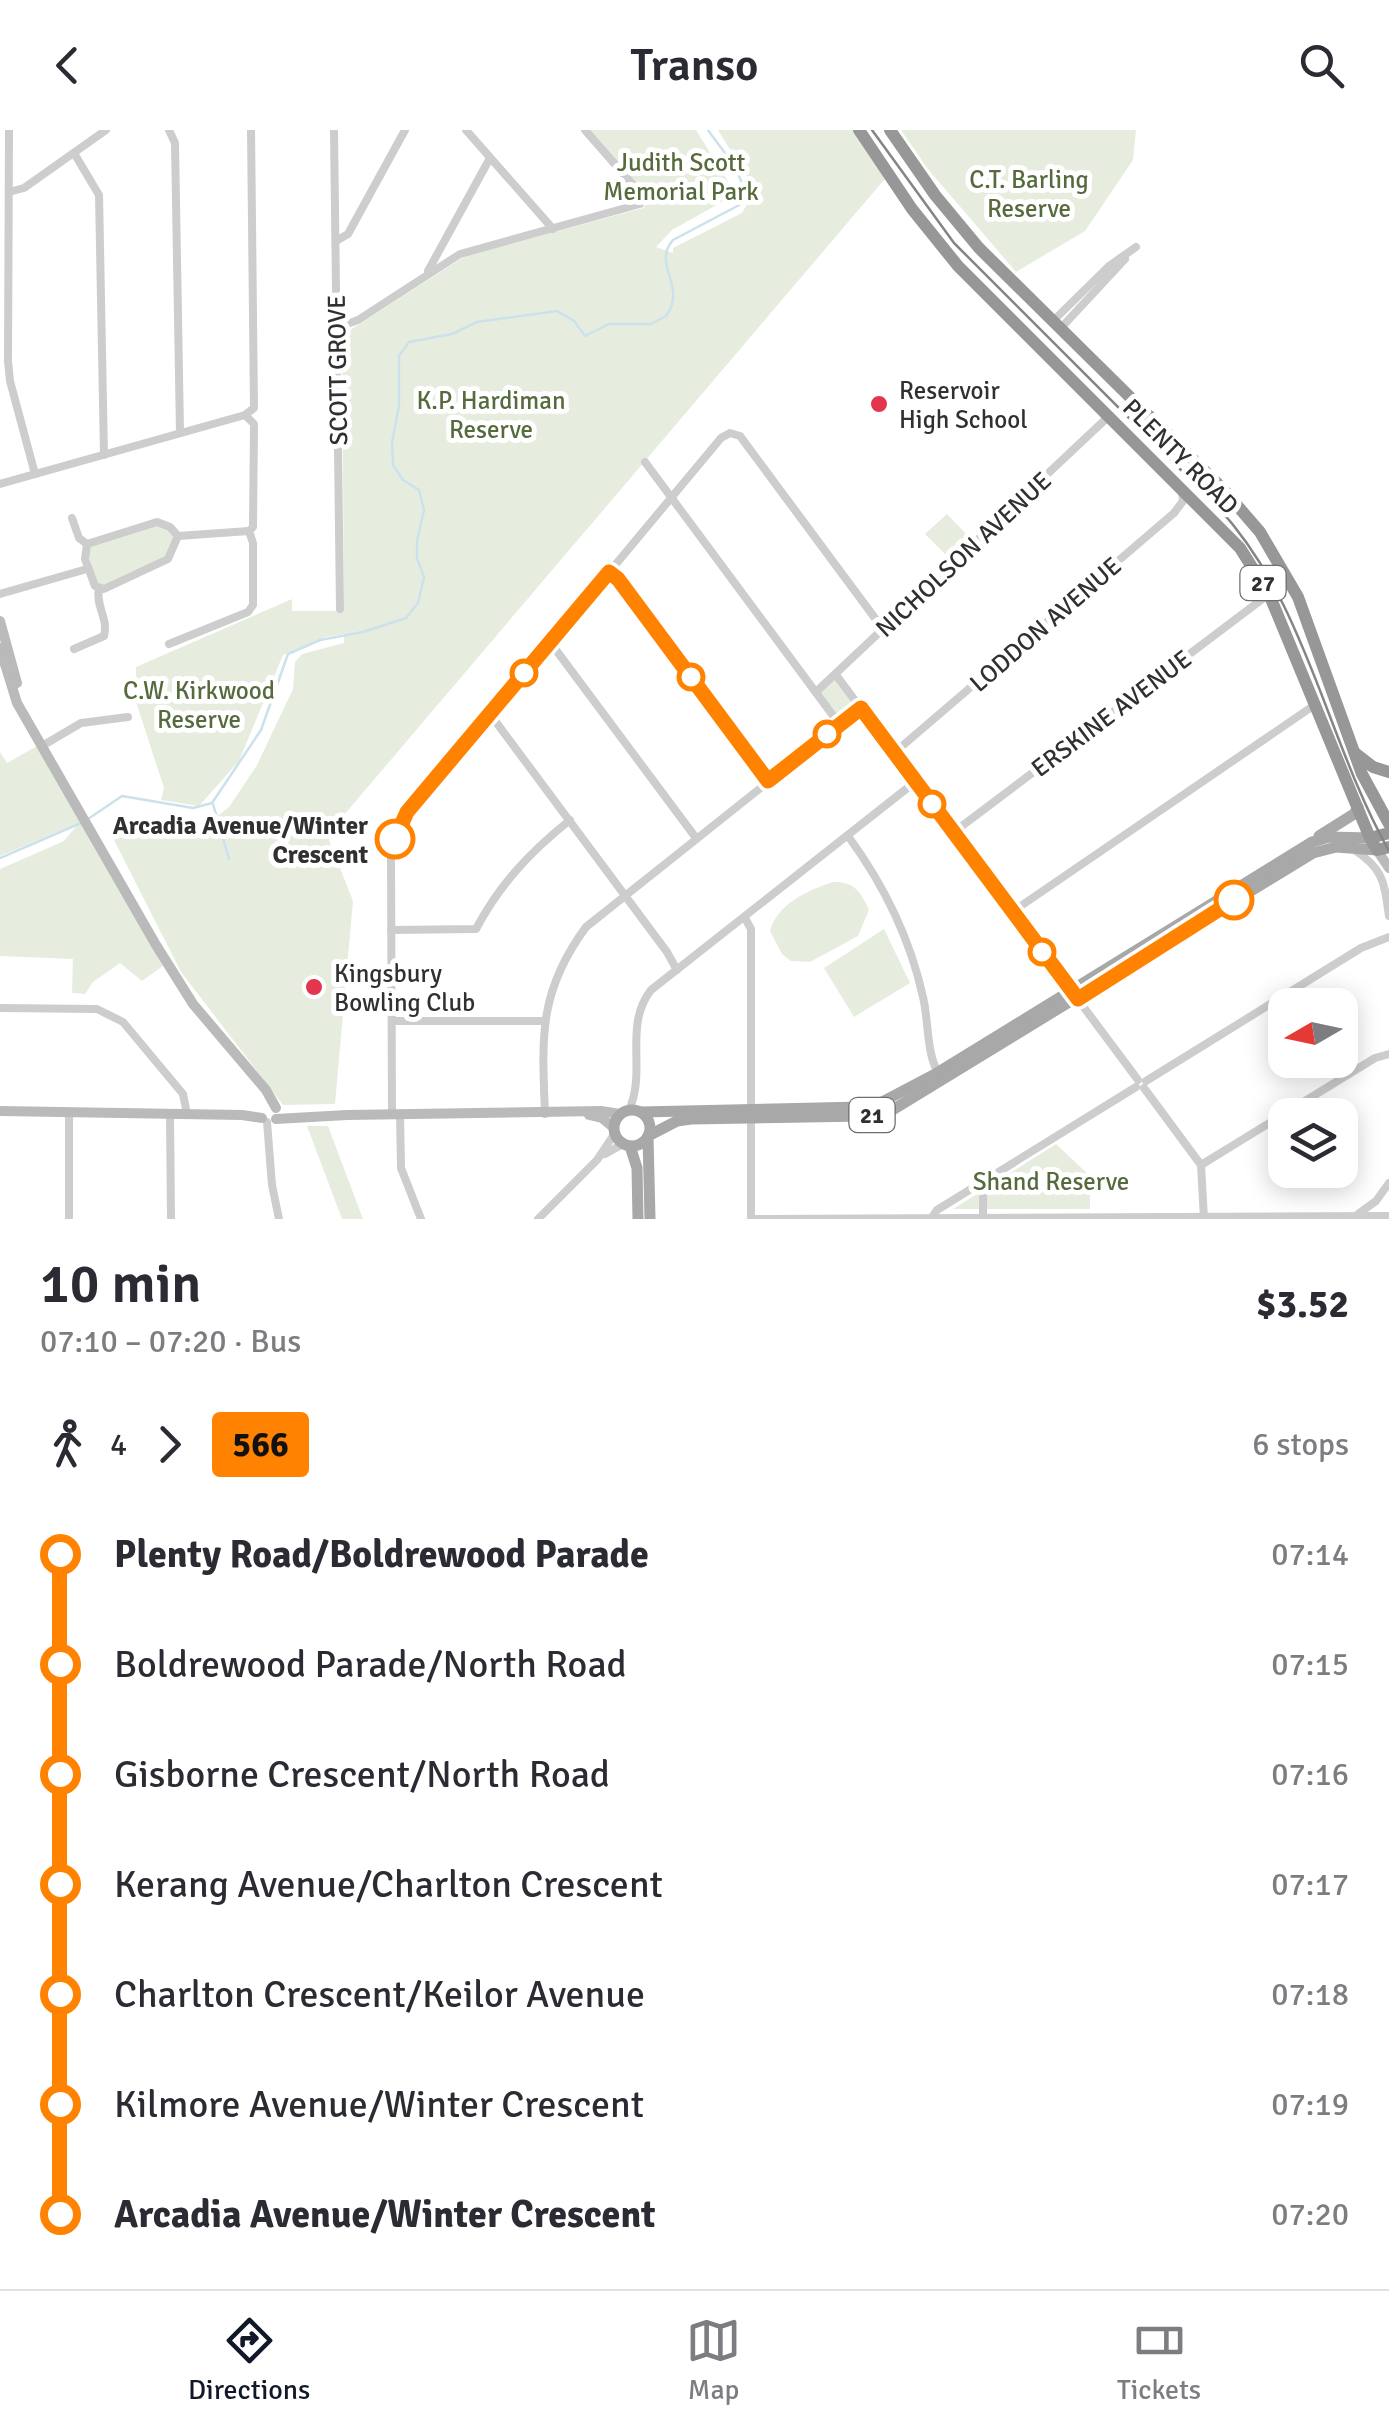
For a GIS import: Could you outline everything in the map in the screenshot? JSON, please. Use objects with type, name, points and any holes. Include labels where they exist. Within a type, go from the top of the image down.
[{"type":"highway","name":"PLENTY ROAD","points":[[860,130],[934,238],[1240,548],[1270,594],[1377,850]]},
{"type":"highway","name":"PLENTY ROAD","points":[[890,130],[958,223],[1214,480],[1260,532],[1287,576],[1310,626],[1353,751],[1389,824]]},
{"type":"highway","points":[[885,168],[906,152]]},
{"type":"highway","points":[[1038,344],[1057,325]]},
{"type":"highway","points":[[1194,500],[1214,480]]},
{"type":"highway","points":[[1287,633],[1310,626]]},
{"type":"highway","points":[[1353,751],[1373,767],[1389,772]]},
{"type":"highway","name":"21","points":[[1377,850],[1389,833]]},
{"type":"main road","points":[[0,622],[6,670]]},
{"type":"main road","points":[[0,648],[6,670],[42,746],[193,1004],[259,1085],[270,1114]]},
{"type":"main road","points":[[1312,842],[1354,814],[1358,807]]},
{"type":"main road","name":"21","points":[[633,1112],[750,1113],[880,1103],[940,1077],[1312,842],[1332,837],[1377,850]]},
{"type":"main road","name":"21","points":[[1185,925],[1318,850],[1377,850]]},
{"type":"main road","name":"PLENTY ROAD","points":[[1377,850],[1389,868]]},
{"type":"main road","points":[[0,1111],[242,1115],[633,1112],[650,1124],[650,1219]]},
{"type":"main road","points":[[614,1130],[633,1112]]},
{"type":"main road","points":[[543,1113],[592,1115],[602,1118],[614,1130],[638,1168],[638,1219]]},
{"type":"main road","name":"21","points":[[626,1145],[640,1144],[648,1136],[693,1114]]},
{"type":"street","points":[[8,130],[9,371],[35,474]]},
{"type":"street","points":[[9,192],[24,188],[106,130]]},
{"type":"street","points":[[169,130],[175,142],[180,433]]},
{"type":"street","points":[[0,484],[245,415],[254,408],[251,130]]},
{"type":"street","name":"SCOTT GROVE","points":[[334,130],[340,609]]},
{"type":"street","points":[[336,242],[348,234],[405,130]]},
{"type":"street","points":[[466,130],[553,229]]},
{"type":"street","points":[[336,328],[358,320],[460,254],[640,204],[641,194],[584,130]]},
{"type":"street","points":[[74,152],[99,196],[104,454]]},
{"type":"street","points":[[426,275],[490,158]]},
{"type":"street","points":[[447,238],[460,254]]},
{"type":"street","points":[[1057,325],[1134,249]]},
{"type":"street","points":[[178,536],[249,531],[253,526],[254,424],[245,415]]},
{"type":"street","name":"NICHOLSON AVENUE","points":[[816,692],[1109,416]]},
{"type":"street","points":[[421,1219],[401,1168],[396,1114],[392,854],[401,822],[721,438],[730,433],[740,436],[884,630]]},
{"type":"street","points":[[645,462],[840,724]]},
{"type":"street","name":"LODDON AVENUE","points":[[894,754],[1174,513],[1183,501],[1182,488]]},
{"type":"street","points":[[72,518],[78,538],[87,544]]},
{"type":"street","points":[[87,544],[157,522],[170,527],[178,536]]},
{"type":"street","points":[[169,644],[178,636],[248,612],[253,605],[254,544],[249,531]]},
{"type":"street","points":[[98,588],[104,589],[162,564],[178,536]]},
{"type":"street","points":[[74,649],[104,636],[107,628],[96,599],[98,588],[87,569],[87,544]]},
{"type":"street","points":[[0,594],[87,569]]},
{"type":"street","points":[[609,572],[768,781]]},
{"type":"street","name":"ERSKINE AVENUE","points":[[954,832],[1270,594]]},
{"type":"street","points":[[550,642],[696,838]]},
{"type":"street","points":[[836,674],[1201,1166],[1204,1218]]},
{"type":"street","points":[[1012,912],[1316,704]]},
{"type":"street","points":[[543,1113],[544,1021],[553,983],[566,954],[586,927],[861,708]]},
{"type":"street","points":[[490,714],[667,952],[676,971]]},
{"type":"street","points":[[42,746],[81,723],[128,717]]},
{"type":"street","points":[[633,1112],[636,1020],[645,998],[915,782]]},
{"type":"street","points":[[392,930],[476,929],[491,899],[509,876],[530,852],[570,820]]},
{"type":"street","points":[[848,836],[882,888],[912,957],[940,1077]]},
{"type":"street","points":[[1377,850],[1389,916]]},
{"type":"street","points":[[742,920],[750,924],[751,1219],[1389,1216]]},
{"type":"street","points":[[932,1217],[936,1210],[982,1181],[1362,948],[1389,937]]},
{"type":"street","points":[[0,1008],[97,1010],[111,1015],[123,1022],[183,1094],[186,1114]]},
{"type":"street","points":[[392,1021],[544,1021]]},
{"type":"street","points":[[1201,1166],[1378,1056],[1389,1054]]},
{"type":"street","points":[[69,1112],[69,1219]]},
{"type":"street","points":[[170,1114],[172,1219]]},
{"type":"street","points":[[270,1114],[272,1185],[279,1219]]},
{"type":"street","points":[[538,1219],[597,1160],[614,1130]]},
{"type":"street","points":[[597,1160],[626,1145]]},
{"type":"street","points":[[982,1181],[983,1218]]},
{"type":"street","points":[[1357,1217],[1389,1184]]},
{"type":"green space","name":"K.P. Hardiman Reserve","points":[[589,130],[696,130],[734,191],[729,198],[672,230],[656,247],[673,253],[673,248],[742,213],[755,190],[718,130],[859,130],[889,174],[327,835],[353,901],[335,1104],[283,1105],[181,972],[114,840],[127,832],[160,824],[184,830],[210,822],[229,807],[257,765],[293,689],[295,662],[302,654],[344,643],[344,634],[325,637],[283,655],[239,761],[199,806],[161,800],[164,788],[136,702],[136,667],[292,599],[292,611],[344,611],[342,339],[347,332],[465,256],[643,208],[646,194]]},
{"type":"green space","name":"C.T. Barling Reserve","points":[[901,130],[1136,130],[1133,160],[1085,231],[1016,272],[927,168]]},
{"type":"green space","points":[[947,514],[969,537],[948,557],[925,534]]},
{"type":"green space","points":[[157,525],[176,536],[165,556],[137,574],[104,587],[97,585],[87,549],[91,544]]},
{"type":"green space","points":[[836,675],[861,708],[840,725],[816,692]]},
{"type":"green space","points":[[37,746],[163,966],[142,981],[120,963],[93,982],[85,994],[72,993],[73,959],[0,956],[0,869],[64,841],[79,823],[0,856],[0,752],[7,763]]},
{"type":"green space","points":[[833,882],[856,889],[869,910],[858,936],[810,962],[791,961],[782,954],[770,931],[774,921],[795,899]]},
{"type":"green space","points":[[884,929],[910,983],[854,1017],[824,968]]},
{"type":"green space","points":[[307,1126],[328,1126],[363,1219],[342,1219]]},
{"type":"green space","name":"Shand Reserve","points":[[1056,1144],[1090,1176],[1090,1209],[953,1209]]},
{"type":"waterway","points":[[88,819],[122,796],[193,808],[212,803],[261,730],[288,654],[320,640],[406,618],[418,603],[424,577],[417,558],[424,510],[419,490],[403,480],[393,465],[399,356],[409,342],[452,334],[477,322],[557,311],[574,321],[585,336],[609,324],[651,324],[666,316],[673,295],[666,258],[673,240],[743,203],[738,174],[708,130]]},
{"type":"waterway","points":[[213,804],[229,859]]},
{"type":"waterway","points":[[0,858],[81,823]]},
{"type":"tram line","points":[[872,130],[954,243],[1216,505],[1247,544],[1294,628],[1348,763],[1389,851]]},
{"type":"bus line","name":"566","points":[[395,839],[407,812],[609,572],[768,781],[861,708],[1078,999],[1234,900]]},
{"type":"place","name":"Reservoir High School","points":[[879,404]]},
{"type":"place","name":"Arcadia Avenue/Winter Crescent","points":[[395,839]]},
{"type":"place","name":"Kingsbury Bowling Club","points":[[314,987]]},
{"type":"park label","name":"Judith Scott Memorial Park","points":[[681,176]]},
{"type":"park label","name":"C.W. Kirkwood Reserve","points":[[199,704]]}]
